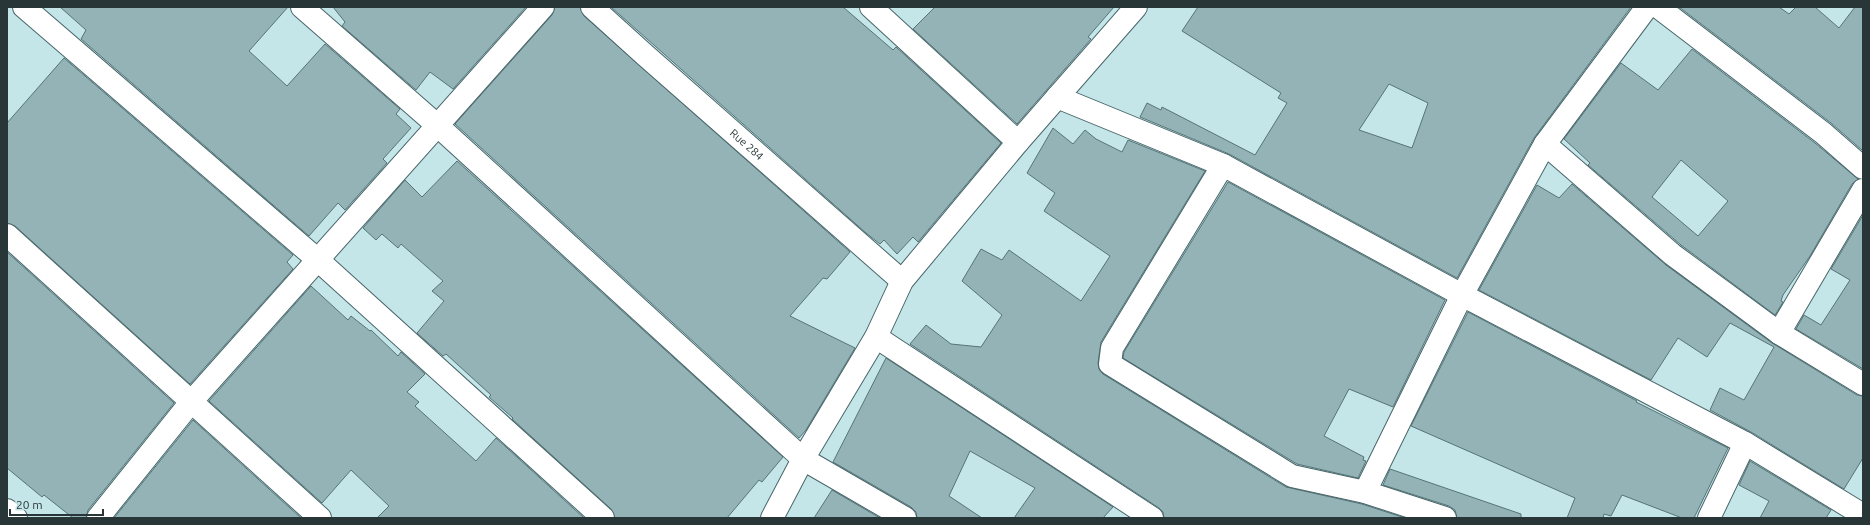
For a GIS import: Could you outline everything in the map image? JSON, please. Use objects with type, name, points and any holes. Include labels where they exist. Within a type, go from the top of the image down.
[{"type":"street","points":[[24,7],[318,260],[603,518]]},
{"type":"street","points":[[302,7],[438,126],[804,459],[905,518]]},
{"type":"street","points":[[98,518],[191,402],[543,7]]},
{"type":"street","name":"Rue 284","points":[[592,7],[644,55],[902,281]]},
{"type":"street","points":[[871,7],[1018,142]]},
{"type":"street","points":[[772,518],[804,459],[876,337],[902,281],[1018,142],[1136,7]]},
{"type":"street","points":[[1365,492],[1462,295],[1545,144],[1647,7]]},
{"type":"street","points":[[1658,7],[1823,133],[1863,168]]},
{"type":"street","points":[[1057,97],[1223,165],[1462,295],[1746,443],[1863,515]]},
{"type":"street","points":[[1545,144],[1673,255],[1780,333],[1863,384]]},
{"type":"street","points":[[1223,165],[1112,348],[1110,364],[1292,476],[1365,492],[1445,518]]},
{"type":"street","points":[[1780,333],[1863,190]]},
{"type":"street","points":[[7,235],[320,518]]},
{"type":"street","points":[[876,337],[1152,518]]},
{"type":"street","points":[[1709,518],[1746,443]]},
{"type":"street","points":[[7,510],[16,518]]},
{"type":"building","points":[[60,7],[288,7],[249,51],[287,86],[325,44],[400,109],[396,114],[411,128],[383,159],[387,163],[345,210],[338,203],[309,236],[81,39],[86,30]]},
{"type":"building","points":[[333,7],[526,7],[453,89],[430,72],[416,90],[342,26],[345,22]]},
{"type":"building","points":[[555,7],[580,7],[584,16],[850,252],[827,279],[823,278],[790,316],[855,348],[806,430],[799,438],[455,124],[552,15]]},
{"type":"building","points":[[611,7],[843,7],[893,50],[896,47],[1001,143],[918,242],[913,237],[897,254],[884,240],[880,244],[866,233]]},
{"type":"building","points":[[935,7],[1114,7],[1088,37],[1091,39],[1017,124],[913,29]]},
{"type":"building","points":[[1198,7],[1631,7],[1534,138],[1457,278],[1229,154],[1140,117],[1147,103],[1161,110],[1162,107],[1255,155],[1287,103],[1278,98],[1281,93],[1182,31]],"holes":[[[1389,84],[1428,103],[1412,148],[1359,130]]]},
{"type":"building","points":[[1679,7],[1779,7],[1789,14],[1796,7],[1815,7],[1839,28],[1855,7],[1863,7],[1863,151],[1831,123]]},
{"type":"building","points":[[1692,49],[1815,143],[1858,179],[1852,184],[1810,256],[1783,295],[1781,301],[1783,302],[1775,315],[1681,245],[1588,165],[1590,163],[1564,139],[1621,63],[1658,90]],"holes":[[[1681,160],[1728,201],[1698,236],[1652,197]]]},
{"type":"building","points":[[64,58],[293,255],[287,262],[293,269],[190,384],[15,226],[7,223],[7,123]]},
{"type":"building","points":[[1053,128],[1073,144],[1085,130],[1096,139],[1122,152],[1128,140],[1205,171],[1101,342],[1098,363],[1099,369],[1103,374],[1286,487],[1362,504],[1405,518],[1164,518],[1163,512],[1159,508],[910,344],[926,325],[951,344],[981,347],[1002,315],[962,281],[981,249],[1002,260],[1009,250],[1081,301],[1110,256],[1044,211],[1055,193],[1027,173]]},
{"type":"building","points":[[457,161],[783,457],[762,482],[759,480],[727,518],[615,518],[611,509],[512,419],[513,418],[489,397],[491,395],[446,354],[443,356],[417,333],[444,301],[432,291],[443,281],[401,244],[398,248],[382,234],[376,240],[363,228],[405,180],[422,197]]},
{"type":"building","points":[[1228,182],[1445,300],[1393,407],[1349,389],[1324,436],[1364,457],[1363,460],[1366,461],[1358,478],[1297,464],[1123,358],[1124,352]]},
{"type":"building","points":[[1572,184],[1666,265],[1772,343],[1857,395],[1863,396],[1863,458],[1844,489],[1751,432],[1710,410],[1720,388],[1744,400],[1774,347],[1730,323],[1707,357],[1678,338],[1651,380],[1479,290],[1537,185],[1559,198]]},
{"type":"building","points":[[1863,215],[1863,369],[1796,329],[1804,315],[1821,325],[1850,280],[1831,269]]},
{"type":"building","points":[[7,252],[174,403],[88,510],[86,518],[73,518],[44,495],[42,497],[7,468]]},
{"type":"building","points":[[311,286],[348,320],[351,316],[370,331],[371,330],[398,356],[401,352],[425,374],[407,392],[419,402],[415,406],[476,461],[496,438],[584,518],[377,518],[389,506],[351,470],[322,503],[209,401]]},
{"type":"building","points":[[1468,312],[1637,401],[1636,402],[1728,448],[1694,518],[1682,518],[1622,495],[1611,516],[1604,514],[1603,518],[1567,518],[1575,498],[1411,426]]},
{"type":"building","points":[[886,358],[1113,507],[1103,518],[1014,518],[1035,488],[970,451],[949,496],[982,518],[917,518],[916,512],[911,507],[833,462]]},
{"type":"building","points":[[193,420],[301,518],[114,518]]},
{"type":"building","points":[[1750,461],[1831,510],[1826,518],[1760,518],[1769,501],[1739,485]]},
{"type":"building","points":[[1390,469],[1521,514],[1521,518],[1457,518],[1455,510],[1449,506],[1383,485]]},
{"type":"building","points":[[832,490],[880,518],[814,518]]}]
